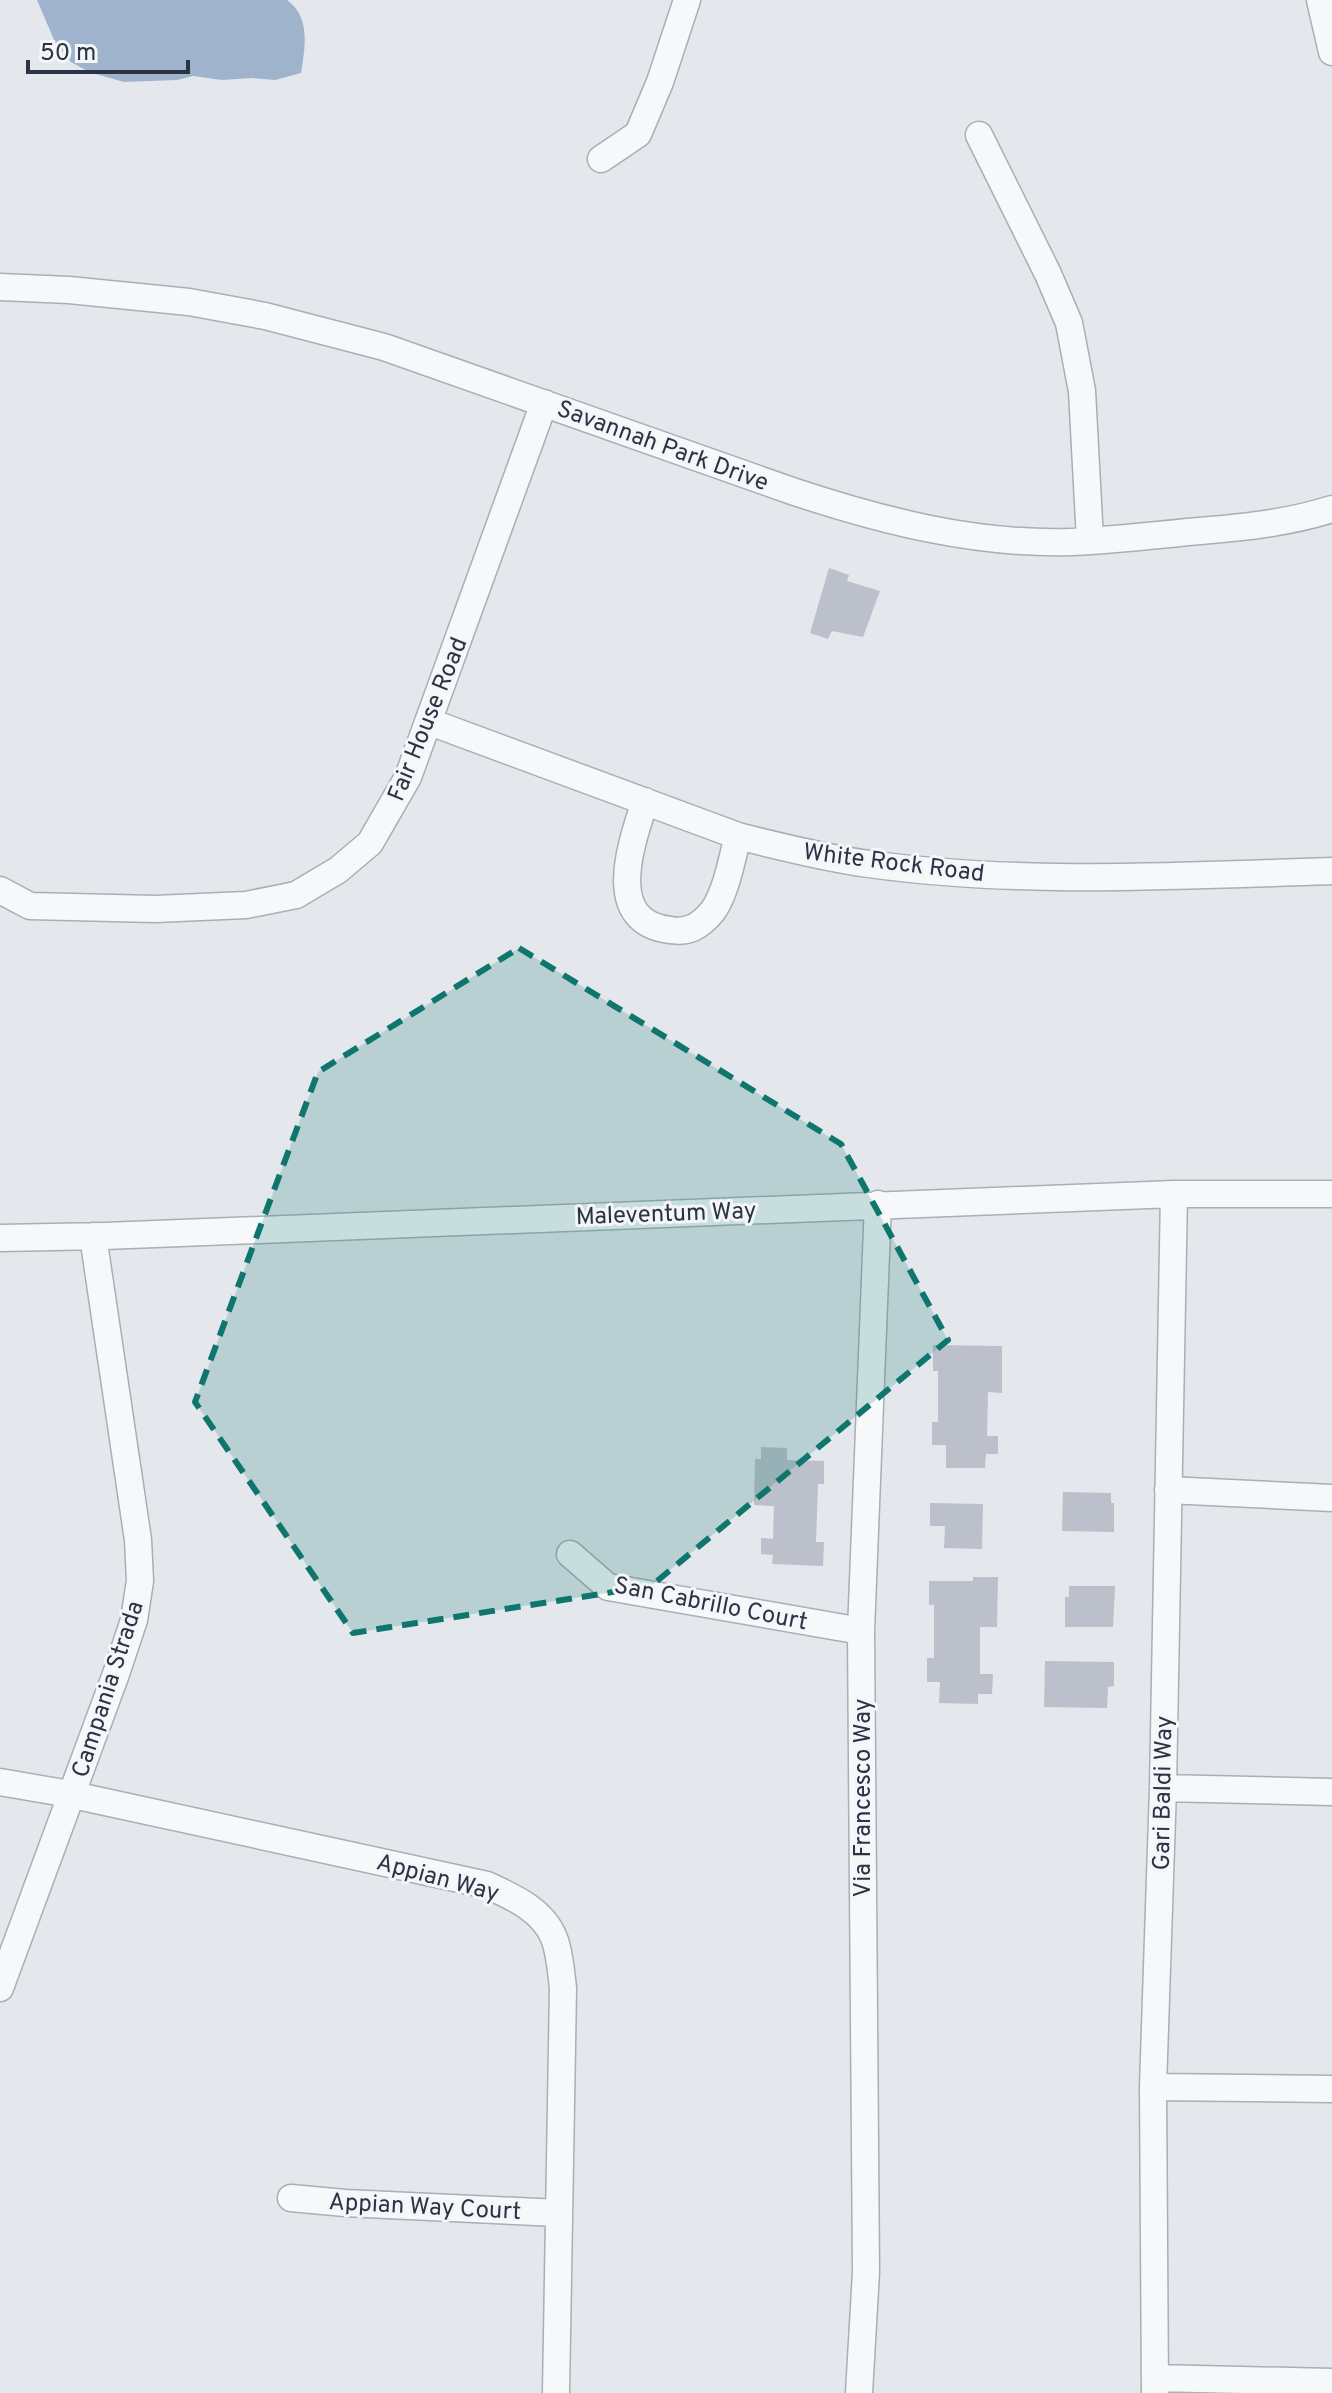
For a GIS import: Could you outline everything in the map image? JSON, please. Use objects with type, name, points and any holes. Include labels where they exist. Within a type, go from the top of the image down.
[{"type":"street","points":[[601,159],[638,134],[660,82],[687,0]]},
{"type":"street","points":[[1320,0],[1332,52]]},
{"type":"street","points":[[979,135],[1069,323],[1082,391],[1090,540]]},
{"type":"street","name":"Savannah Park Drive","points":[[0,287],[69,290],[189,302],[265,316],[384,347],[857,513],[927,529],[994,538],[1070,542],[1268,525],[1332,509]]},
{"type":"street","name":"Fair House Road","points":[[0,890],[30,906],[77,909],[246,905],[296,895],[338,870],[370,843],[408,777],[430,722],[544,403]]},
{"type":"street","name":"White Rock Road","points":[[430,722],[738,836],[869,864],[979,875],[1108,876],[1332,871]]},
{"type":"street","points":[[645,801],[628,859],[628,894],[640,918],[664,930],[683,932],[699,926],[715,909],[738,836]]},
{"type":"street","name":"Maleventum Way","points":[[0,1238],[1174,1194],[1332,1194]]},
{"type":"street","name":"Gari Baldi Way","points":[[1155,2386],[1153,2087],[1163,1788],[1174,1194]]},
{"type":"street","name":"Via Francesco Way","points":[[859,2393],[866,2272],[861,1631],[878,1204]]},
{"type":"street","name":"Campania Strada","points":[[0,1988],[134,1620],[140,1581],[138,1540],[93,1236]]},
{"type":"street","points":[[1168,1490],[1332,1498]]},
{"type":"street","name":"San Cabrillo Court","points":[[570,1554],[608,1587],[861,1631]]},
{"type":"street","name":"Appian Way","points":[[0,1782],[487,1885],[529,1907],[544,1922],[554,1938],[563,1988],[556,2393]]},
{"type":"street","points":[[1163,1788],[1332,1792]]},
{"type":"street","points":[[1153,2087],[1332,2089]]},
{"type":"street","name":"Appian Way Court","points":[[291,2198],[559,2213]]},
{"type":"street","points":[[1155,2386],[1332,2382]]},
{"type":"highlighted area","points":[[519,948],[841,1144],[948,1340],[651,1586],[353,1633],[195,1402],[318,1072]]},
{"type":"water","points":[[37,0],[287,0],[295,7],[303,24],[305,43],[301,73],[275,80],[222,80],[193,76],[177,80],[124,82],[89,72],[71,62],[55,42]]},
{"type":"building","points":[[829,568],[849,575],[847,581],[880,591],[863,637],[832,631],[828,639],[810,633]]},
{"type":"building","points":[[933,1345],[1002,1346],[1002,1393],[988,1392],[987,1436],[998,1436],[998,1454],[986,1454],[985,1468],[946,1468],[946,1445],[932,1445],[932,1422],[938,1422],[938,1371],[933,1371]]},
{"type":"building","points":[[761,1447],[787,1448],[787,1460],[824,1461],[824,1484],[818,1484],[816,1542],[824,1542],[823,1566],[772,1564],[773,1555],[761,1554],[761,1538],[773,1539],[774,1506],[754,1505],[755,1459],[761,1459]]},
{"type":"building","points":[[1063,1492],[1111,1493],[1114,1532],[1062,1531]]},
{"type":"building","points":[[930,1503],[983,1504],[982,1549],[944,1548],[945,1526],[930,1526]]},
{"type":"building","points":[[973,1577],[998,1577],[997,1627],[980,1627],[980,1674],[993,1674],[992,1694],[978,1694],[978,1704],[939,1703],[940,1682],[927,1682],[927,1658],[934,1658],[934,1605],[929,1605],[929,1581],[973,1581]]},
{"type":"building","points":[[1069,1586],[1115,1586],[1113,1627],[1065,1627],[1065,1597],[1069,1597]]},
{"type":"building","points":[[1045,1661],[1114,1662],[1114,1686],[1108,1687],[1107,1708],[1044,1707]]}]
